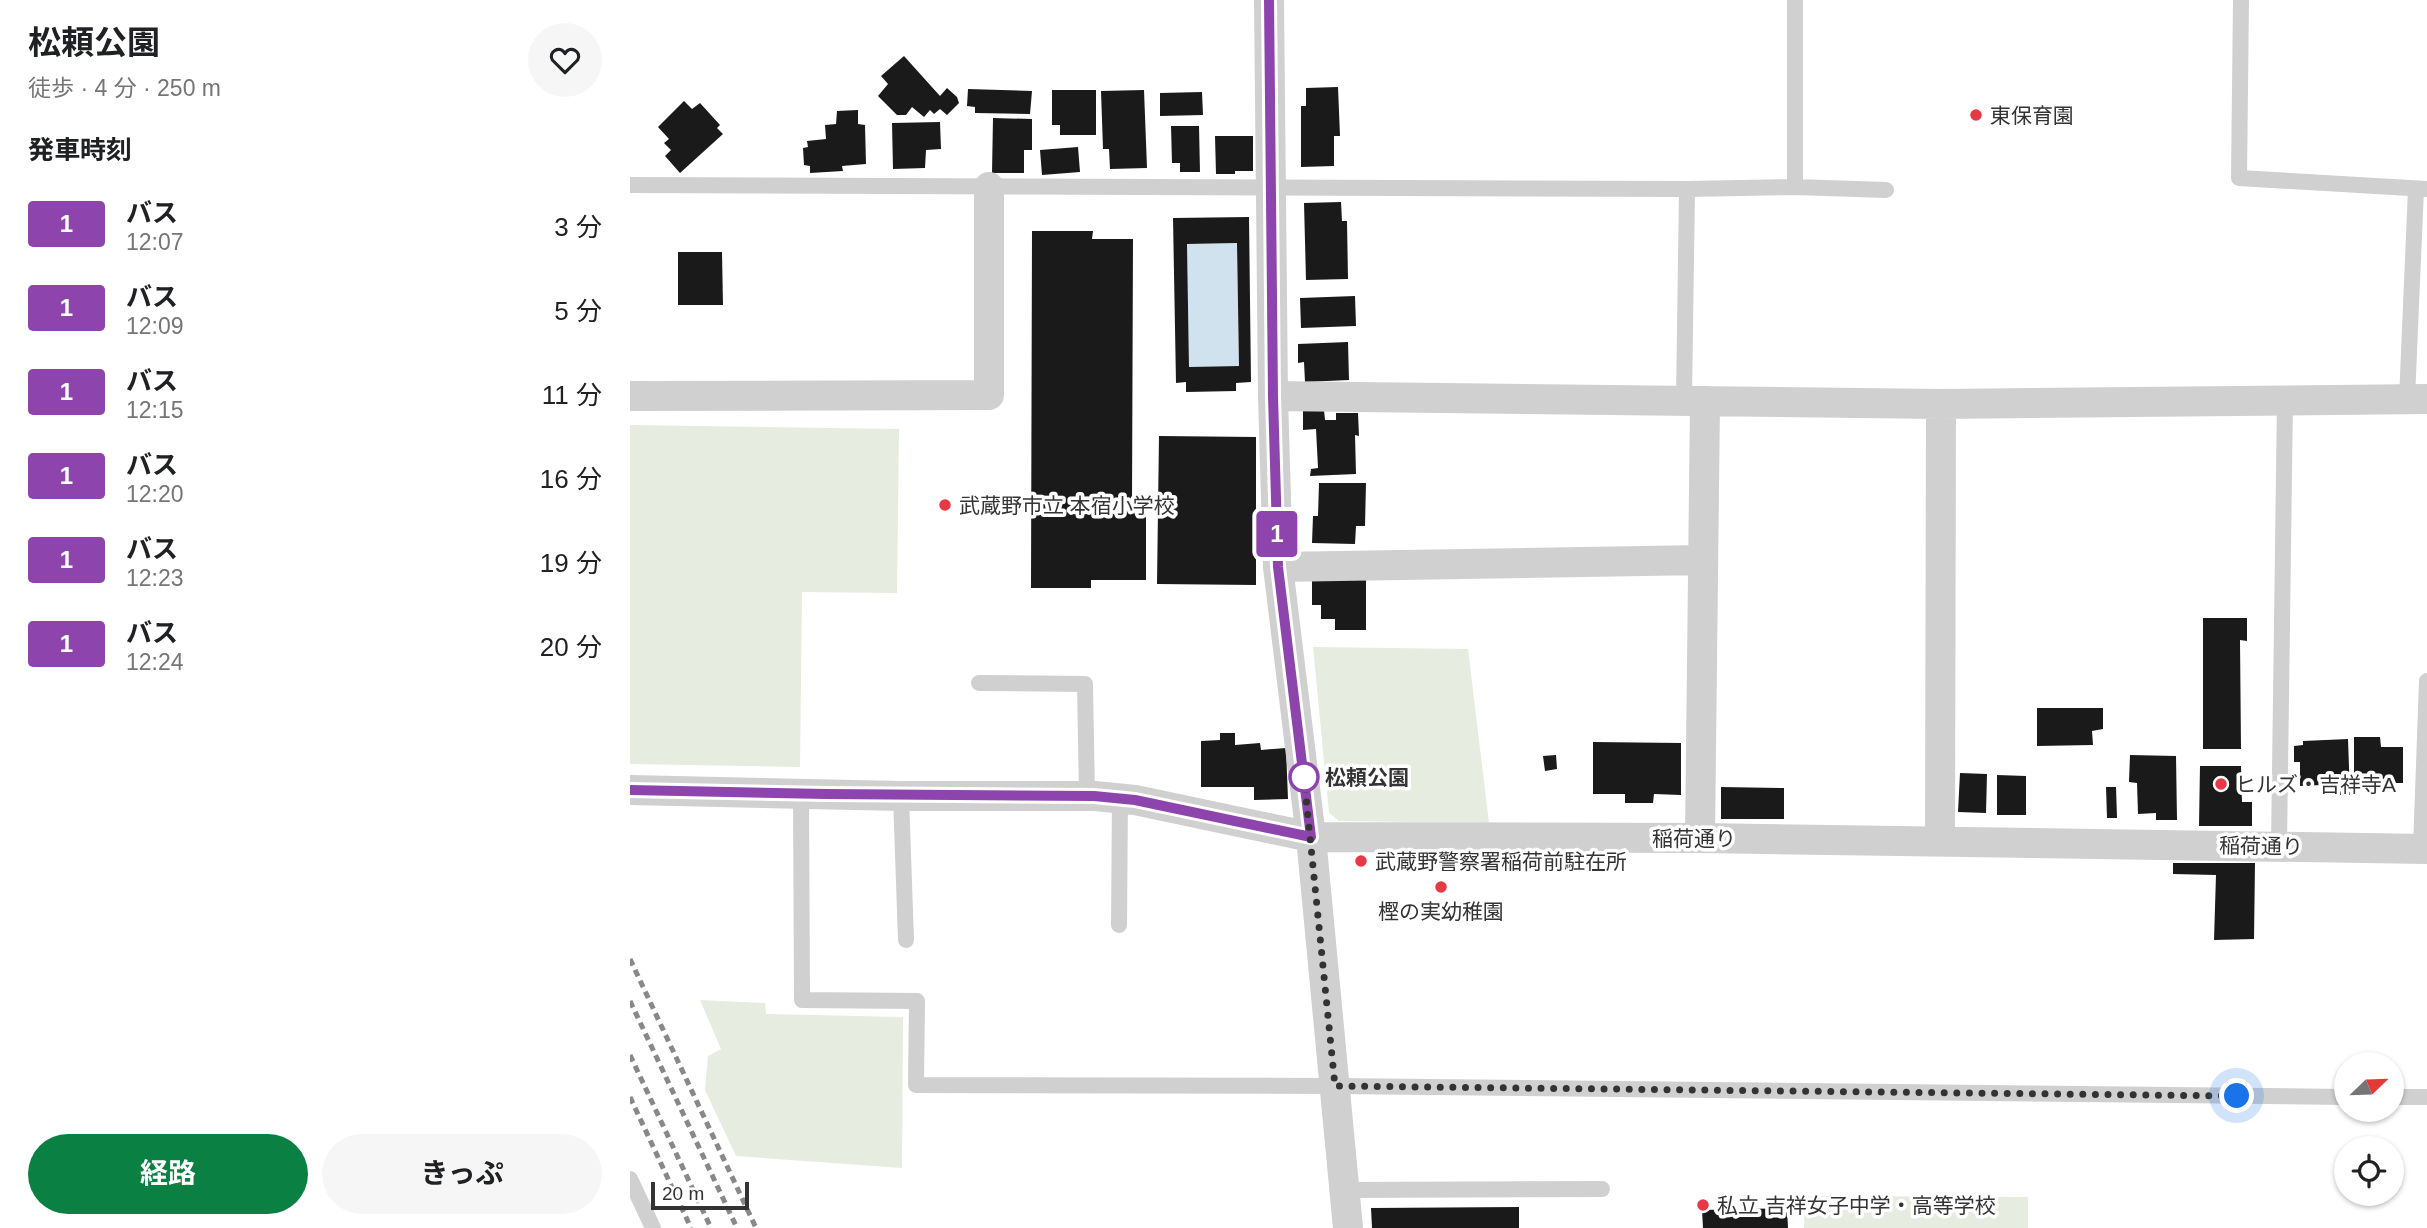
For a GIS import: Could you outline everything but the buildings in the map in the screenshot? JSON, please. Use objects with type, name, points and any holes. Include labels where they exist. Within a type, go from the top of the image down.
[{"type":"street","points":[[1269,0],[1273,396],[1278,567],[1311,837],[1348,1228]]},
{"type":"street","points":[[630,396],[989,395],[989,187]]},
{"type":"street","points":[[1273,396],[1941,404],[2417,399]]},
{"type":"street","points":[[1694,400],[1703,560],[1700,838]]},
{"type":"street","points":[[1940,841],[1941,404]]},
{"type":"street","points":[[1278,567],[1703,560]]},
{"type":"street","name":"稲荷通り","points":[[630,790],[1120,798],[1311,837],[1700,838],[2424,849]]},
{"type":"lane","points":[[1795,0],[1795,187]]},
{"type":"lane","points":[[2241,0],[2239,178],[2422,189],[2417,399]]},
{"type":"lane","points":[[630,185],[1687,189],[1795,187],[1886,190]]},
{"type":"lane","points":[[1687,189],[1694,400]]},
{"type":"lane","points":[[2279,846],[2285,399]]},
{"type":"lane","points":[[2424,849],[2427,681]]},
{"type":"lane","points":[[979,683],[1085,684],[1087,797]]},
{"type":"lane","points":[[801,794],[802,1000],[917,1001],[916,1085],[1335,1086],[2334,1097]]},
{"type":"lane","points":[[901,796],[906,940]]},
{"type":"lane","points":[[1119,925],[1120,798]]},
{"type":"lane","points":[[2404,1097],[2427,1097]]},
{"type":"lane","points":[[630,1179],[653,1228]]},
{"type":"lane","points":[[1344,1190],[1602,1189]]},
{"type":"shaded area","points":[[630,425],[899,429],[897,593],[802,592],[800,767],[630,764]]},
{"type":"shaded area","points":[[1313,647],[1468,649],[1489,823],[1339,821],[1329,813]]},
{"type":"shaded area","points":[[700,1000],[765,1003],[766,1014],[903,1017],[902,1168],[736,1156],[705,1090],[708,1056],[721,1049]]},
{"type":"shaded area","points":[[1805,1196],[2028,1197],[2028,1228],[1804,1228]]},
{"type":"water","points":[[1237,243],[1239,366],[1189,367],[1187,244]]},
{"type":"railway","points":[[630,959],[756,1228]]},
{"type":"railway","points":[[630,1001],[737,1228]]},
{"type":"railway","points":[[630,1055],[711,1228]]},
{"type":"railway","points":[[630,1097],[691,1228]]},
{"type":"bus line","name":"1","points":[[630,790],[1094,796],[1135,800],[1311,837],[1278,567],[1273,396],[1269,0]]},
{"type":"place","name":"東保育園","points":[[1976,115]]},
{"type":"place","name":"武蔵野市立 本宿小学校","points":[[945,505]]},
{"type":"place","name":"松頼公園","points":[[1304,777]]},
{"type":"place","name":"ヒルズ・吉祥寺A","points":[[2221,784]]},
{"type":"place","name":"武蔵野警察署稲荷前駐在所","points":[[1361,861]]},
{"type":"place","name":"樫の実幼稚園","points":[[1441,887]]},
{"type":"place","name":"私立 吉祥女子中学・高等学校","points":[[1703,1205]]},
{"type":"route","points":[[1304,777],[1335,1086],[2237,1096]]}]
